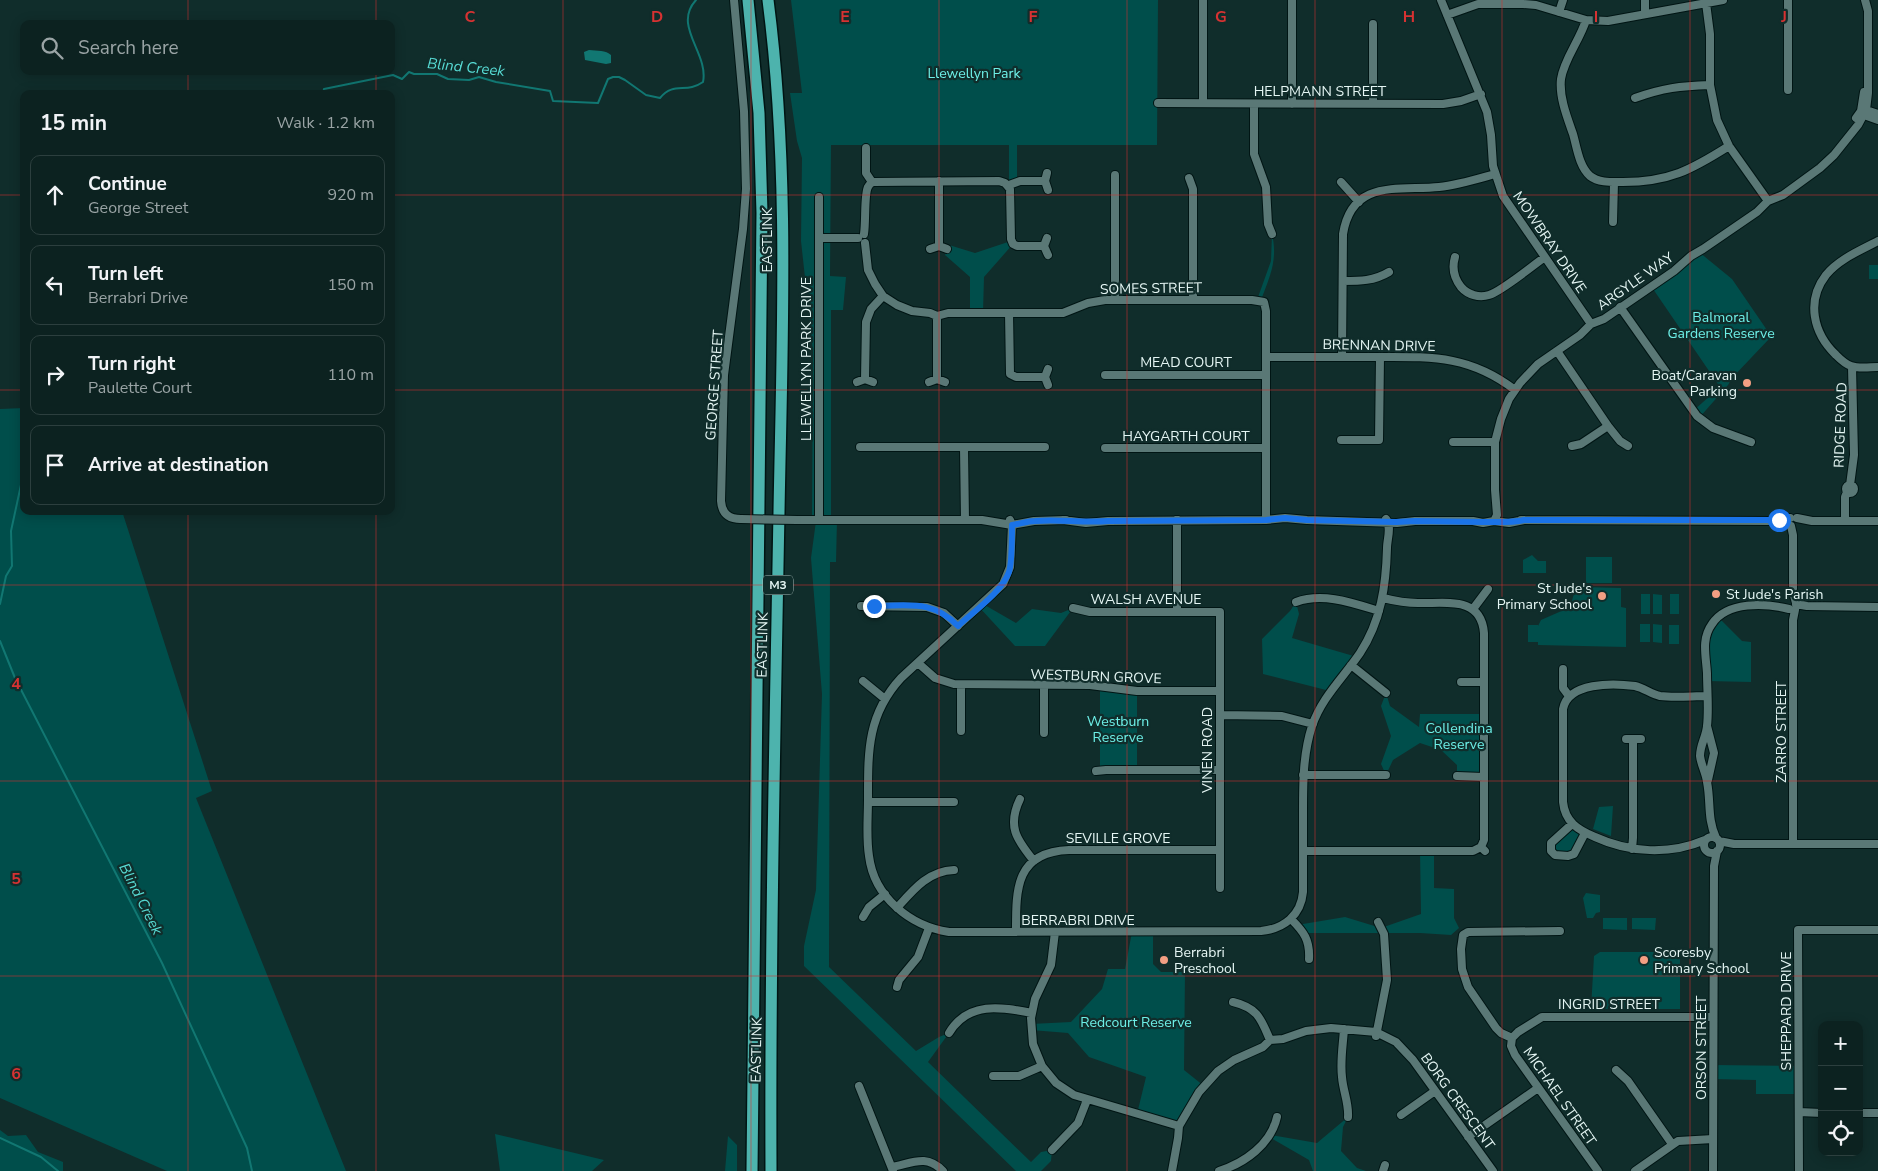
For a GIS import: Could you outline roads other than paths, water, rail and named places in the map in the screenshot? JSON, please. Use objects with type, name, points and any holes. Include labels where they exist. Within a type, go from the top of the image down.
[{"type":"highway","name":"EASTLINK","points":[[748,0],[758,104],[762,205],[752,1171]]},
{"type":"highway","name":"EASTLINK","points":[[768,0],[776,65],[780,126],[783,304],[770,1171]]},
{"type":"street","name":"GEORGE STREET","points":[[734,0],[744,111],[746,189],[743,229],[724,375],[721,501],[722,511],[728,517],[797,520],[982,520],[999,518],[1010,524],[1020,519],[1034,521],[1086,518],[1108,521],[1266,520],[1283,522],[1307,520],[1472,521],[1494,517],[1509,523],[1524,520],[1773,521],[1794,525],[1812,521],[1878,521]]},
{"type":"street","points":[[1203,0],[1203,103]]},
{"type":"street","points":[[1292,0],[1292,104]]},
{"type":"street","name":"MOWBRAY DRIVE","points":[[1441,0],[1487,112],[1491,129],[1495,174],[1509,206],[1591,324]]},
{"type":"street","points":[[1559,12],[1562,0]]},
{"type":"street","points":[[1645,0],[1645,14]]},
{"type":"street","points":[[1447,15],[1474,4],[1529,4],[1586,20],[1612,20],[1723,0]]},
{"type":"street","points":[[1788,0],[1788,90]]},
{"type":"street","points":[[1864,112],[1867,86],[1868,11],[1865,0]]},
{"type":"street","points":[[1706,3],[1710,34],[1710,85],[1717,120],[1729,146],[1768,201]]},
{"type":"street","points":[[1586,20],[1581,36],[1563,71],[1561,83],[1562,95],[1583,167],[1589,175],[1596,180],[1614,182],[1646,181],[1674,175],[1696,166],[1729,146]]},
{"type":"street","points":[[1373,24],[1373,104]]},
{"type":"street","points":[[1635,98],[1665,88],[1710,85]]},
{"type":"street","name":"HELPMANN STREET","points":[[1158,103],[1450,103],[1461,102],[1481,94]]},
{"type":"street","points":[[1254,104],[1254,154],[1266,187],[1268,224],[1272,234]]},
{"type":"street","points":[[1864,112],[1878,114]]},
{"type":"street","points":[[1864,112],[1878,120]]},
{"type":"street","name":"ARGYLE WAY","points":[[1494,517],[1495,442],[1503,414],[1515,390],[1532,370],[1580,335],[1591,324],[1601,321],[1674,271],[1690,256],[1704,249],[1758,212],[1768,201],[1778,197],[1820,168],[1834,155],[1864,112]]},
{"type":"street","points":[[866,148],[866,173],[872,182],[999,181],[1009,185],[1020,181],[1046,177],[1048,190]]},
{"type":"street","points":[[1342,357],[1343,229],[1349,215],[1359,202],[1372,193],[1383,189],[1444,186],[1495,174]]},
{"type":"street","points":[[1115,175],[1115,299]]},
{"type":"street","points":[[1188,178],[1193,189],[1193,300]]},
{"type":"street","points":[[939,181],[939,246]]},
{"type":"street","name":"SOMES STREET","points":[[872,182],[867,190],[866,222],[862,238],[868,270],[883,296],[904,309],[937,316],[948,313],[1063,313],[1096,300],[1115,299],[1259,300],[1264,302],[1266,311],[1266,520]]},
{"type":"street","points":[[1341,182],[1359,202]]},
{"type":"street","points":[[1613,222],[1614,182]]},
{"type":"street","points":[[1009,185],[1012,242],[1018,246],[1046,242],[1048,255]]},
{"type":"street","name":"LLEWELLYN PARK DRIVE","points":[[818,520],[819,197]]},
{"type":"street","points":[[819,238],[862,238]]},
{"type":"street","name":"RIDGE ROAD","points":[[1878,241],[1832,268],[1819,287],[1815,302],[1815,318],[1822,339],[1838,357],[1852,367],[1878,367]]},
{"type":"street","points":[[930,249],[939,246],[947,249]]},
{"type":"street","points":[[1455,257],[1453,267],[1457,281],[1466,291],[1479,296],[1493,293],[1545,257]]},
{"type":"street","points":[[1342,281],[1370,280],[1379,278],[1389,272]]},
{"type":"street","points":[[857,382],[869,380],[866,322],[870,309],[883,296]]},
{"type":"street","points":[[1620,307],[1697,416],[1713,428],[1751,442]]},
{"type":"street","points":[[1009,313],[1010,374],[1016,377],[1046,373],[1048,385]]},
{"type":"street","points":[[937,316],[937,379]]},
{"type":"street","points":[[1557,351],[1608,426],[1620,441],[1628,446]]},
{"type":"street","name":"BRENNAN DRIVE","points":[[1266,357],[1427,357],[1453,360],[1483,371],[1515,390]]},
{"type":"street","points":[[1341,440],[1379,440],[1380,357]]},
{"type":"street","name":"RIDGE ROAD","points":[[1845,521],[1845,497],[1854,455],[1852,367]]},
{"type":"street","name":"MEAD COURT","points":[[1105,375],[1266,375]]},
{"type":"street","points":[[929,382],[937,379],[945,382]]},
{"type":"street","points":[[1572,446],[1581,444],[1608,426]]},
{"type":"street","points":[[1453,442],[1495,442]]},
{"type":"street","points":[[860,447],[1046,447]]},
{"type":"street","points":[[964,448],[965,520]]},
{"type":"street","name":"HAYGARTH COURT","points":[[1105,448],[1266,448]]},
{"type":"street","points":[[1177,520],[1177,611]]},
{"type":"street","points":[[1310,959],[1308,939],[1291,919],[1300,907],[1303,897],[1305,754],[1313,724],[1330,691],[1366,644],[1379,611],[1386,575],[1386,521]]},
{"type":"street","name":"BERRABRI DRIVE","points":[[1010,524],[1010,567],[1003,584],[896,684],[885,698],[875,720],[868,755],[869,857],[872,872],[885,894],[897,908],[910,918],[929,928],[956,933],[1261,931],[1278,928],[1291,919]]},
{"type":"street","name":"ZARRO STREET","points":[[1793,844],[1794,525]]},
{"type":"street","points":[[1473,609],[1488,589]]},
{"type":"street","points":[[1296,602],[1310,598],[1327,598],[1346,601],[1379,611]]},
{"type":"street","points":[[1303,851],[1473,851],[1483,849],[1484,682],[1483,628],[1479,617],[1473,609],[1459,603],[1407,603],[1383,598]]},
{"type":"street","points":[[861,606],[928,607],[944,613],[958,626]]},
{"type":"street","points":[[1718,845],[1710,825],[1708,782],[1714,753],[1707,739],[1705,641],[1714,621],[1727,610],[1736,607],[1878,607]]},
{"type":"street","name":"WALSH AVENUE","points":[[1073,608],[1090,612],[1220,612]]},
{"type":"street","name":"VINEN ROAD","points":[[1220,612],[1220,888]]},
{"type":"street","name":"WESTBURN GROVE","points":[[918,663],[935,678],[947,683],[961,685],[1096,685],[1137,691],[1220,691]]},
{"type":"street","points":[[1351,665],[1386,693]]},
{"type":"street","points":[[1563,669],[1563,688],[1569,696]]},
{"type":"street","points":[[863,681],[885,698]]},
{"type":"street","points":[[1461,682],[1484,682]]},
{"type":"street","points":[[961,685],[961,731]]},
{"type":"street","points":[[1044,685],[1044,733]]},
{"type":"street","points":[[1707,696],[1660,696],[1634,686],[1599,686],[1583,689],[1569,696],[1563,709],[1563,802],[1566,815],[1572,824],[1585,833],[1609,843],[1632,849],[1656,850],[1692,846],[1711,837],[1718,845]]},
{"type":"street","points":[[1220,715],[1282,716],[1313,724]]},
{"type":"street","points":[[1632,849],[1634,739]]},
{"type":"street","points":[[1707,739],[1700,752],[1702,767],[1708,782]]},
{"type":"street","points":[[1702,767],[1712,767]]},
{"type":"street","points":[[1096,771],[1220,770]]},
{"type":"street","points":[[1304,775],[1386,775]]},
{"type":"street","points":[[1457,776],[1483,777]]},
{"type":"street","points":[[1016,932],[1018,886],[1024,873],[1034,861],[1018,841],[1014,831],[1014,817],[1020,799]]},
{"type":"street","points":[[868,802],[954,802]]},
{"type":"street","points":[[1572,824],[1551,843],[1551,851],[1555,855],[1568,856],[1574,854],[1585,833]]},
{"type":"street","points":[[1707,851],[1703,845],[1710,825]]},
{"type":"street","points":[[1692,846],[1707,851],[1718,845],[1734,844],[1878,844]]},
{"type":"street","name":"ORSON STREET","points":[[1713,1171],[1714,866],[1718,845]]},
{"type":"street","name":"SEVILLE GROVE","points":[[1034,861],[1049,853],[1063,850],[1220,850]]},
{"type":"street","name":"ORSON STREET","points":[[1707,851],[1714,866]]},
{"type":"street","points":[[897,908],[924,880],[939,872],[954,870]]},
{"type":"street","points":[[863,917],[869,907],[885,894]]},
{"type":"street","points":[[1376,1034],[1387,980],[1384,934],[1378,922]]},
{"type":"street","points":[[896,987],[899,980],[920,953],[929,928]]},
{"type":"street","name":"SHEPPARD DRIVE","points":[[1799,1171],[1798,930],[1878,930]]},
{"type":"street","name":"MICHAEL STREET","points":[[1560,931],[1462,931],[1461,963],[1468,987],[1496,1028],[1501,1033],[1512,1038],[1512,1051],[1598,1171]]},
{"type":"street","points":[[1055,932],[1051,965],[1032,1013],[1032,1039],[1042,1066],[1060,1086],[1074,1095],[1179,1126]]},
{"type":"street","points":[[1234,1002],[1253,1009],[1262,1022],[1270,1040]]},
{"type":"street","points":[[949,1033],[954,1024],[961,1018],[979,1010],[1001,1008],[1032,1013]]},
{"type":"street","name":"INGRID STREET","points":[[1512,1038],[1516,1033],[1542,1017],[1713,1017]]},
{"type":"street","points":[[1344,1029],[1341,1067],[1348,1117]]},
{"type":"street","name":"BORG CRESCENT","points":[[1172,1171],[1179,1126],[1194,1099],[1214,1075],[1234,1060],[1264,1047],[1270,1040],[1283,1039],[1312,1030],[1344,1029],[1353,1030],[1364,1035],[1376,1034],[1401,1048],[1413,1060],[1493,1171]]},
{"type":"street","points":[[993,1076],[1019,1076],[1042,1066]]},
{"type":"street","points":[[1616,1070],[1628,1081],[1672,1144]]},
{"type":"street","points":[[858,1086],[892,1169],[926,1160],[943,1171]]},
{"type":"street","points":[[1468,1137],[1538,1088]]},
{"type":"street","points":[[1401,1115],[1435,1091]]},
{"type":"street","points":[[1052,1150],[1078,1123],[1087,1100]]},
{"type":"street","points":[[1799,1112],[1818,1112]]},
{"type":"street","points":[[1863,1113],[1878,1113]]},
{"type":"street","points":[[1219,1171],[1237,1163],[1262,1146],[1272,1133],[1277,1117]]},
{"type":"street","points":[[1635,1171],[1672,1144],[1684,1139],[1713,1140]]},
{"type":"waterway","name":"Blind Creek","points":[[393,75],[402,79],[409,72],[414,74],[437,74],[448,79],[469,80],[479,77],[496,82],[550,91],[553,101],[598,103],[608,79],[619,77],[646,95],[660,98],[670,90],[691,87],[703,82],[701,61],[689,30],[688,20],[690,10],[696,0]]},
{"type":"waterway","name":"Blind Creek","points":[[324,90],[393,75]]},
{"type":"waterway","name":"Blind Creek","points":[[0,604],[6,576],[12,566],[11,531],[20,489]]},
{"type":"waterway","name":"Blind Creek","points":[[0,641],[15,678],[162,963],[247,1148],[252,1171]]},
{"type":"waterway","points":[[0,1138],[41,1157],[58,1171]]},
{"type":"place","name":"Boat/Caravan Parking","points":[[1747,383]]},
{"type":"place","name":"St Jude's Parish","points":[[1716,594]]},
{"type":"place","name":"St Jude's Primary School","points":[[1602,596]]},
{"type":"place","name":"Berrabri Preschool","points":[[1164,960]]},
{"type":"place","name":"Scoresby Primary School","points":[[1644,960]]},
{"type":"park label","name":"Llewellyn Park","points":[[974,73]]},
{"type":"park label","name":"Balmoral Gardens Reserve","points":[[1721,326]]},
{"type":"park label","name":"Westburn Reserve","points":[[1118,730]]},
{"type":"park label","name":"Collendina Reserve","points":[[1459,736]]},
{"type":"park label","name":"Redcourt Reserve","points":[[1136,1022]]}]
